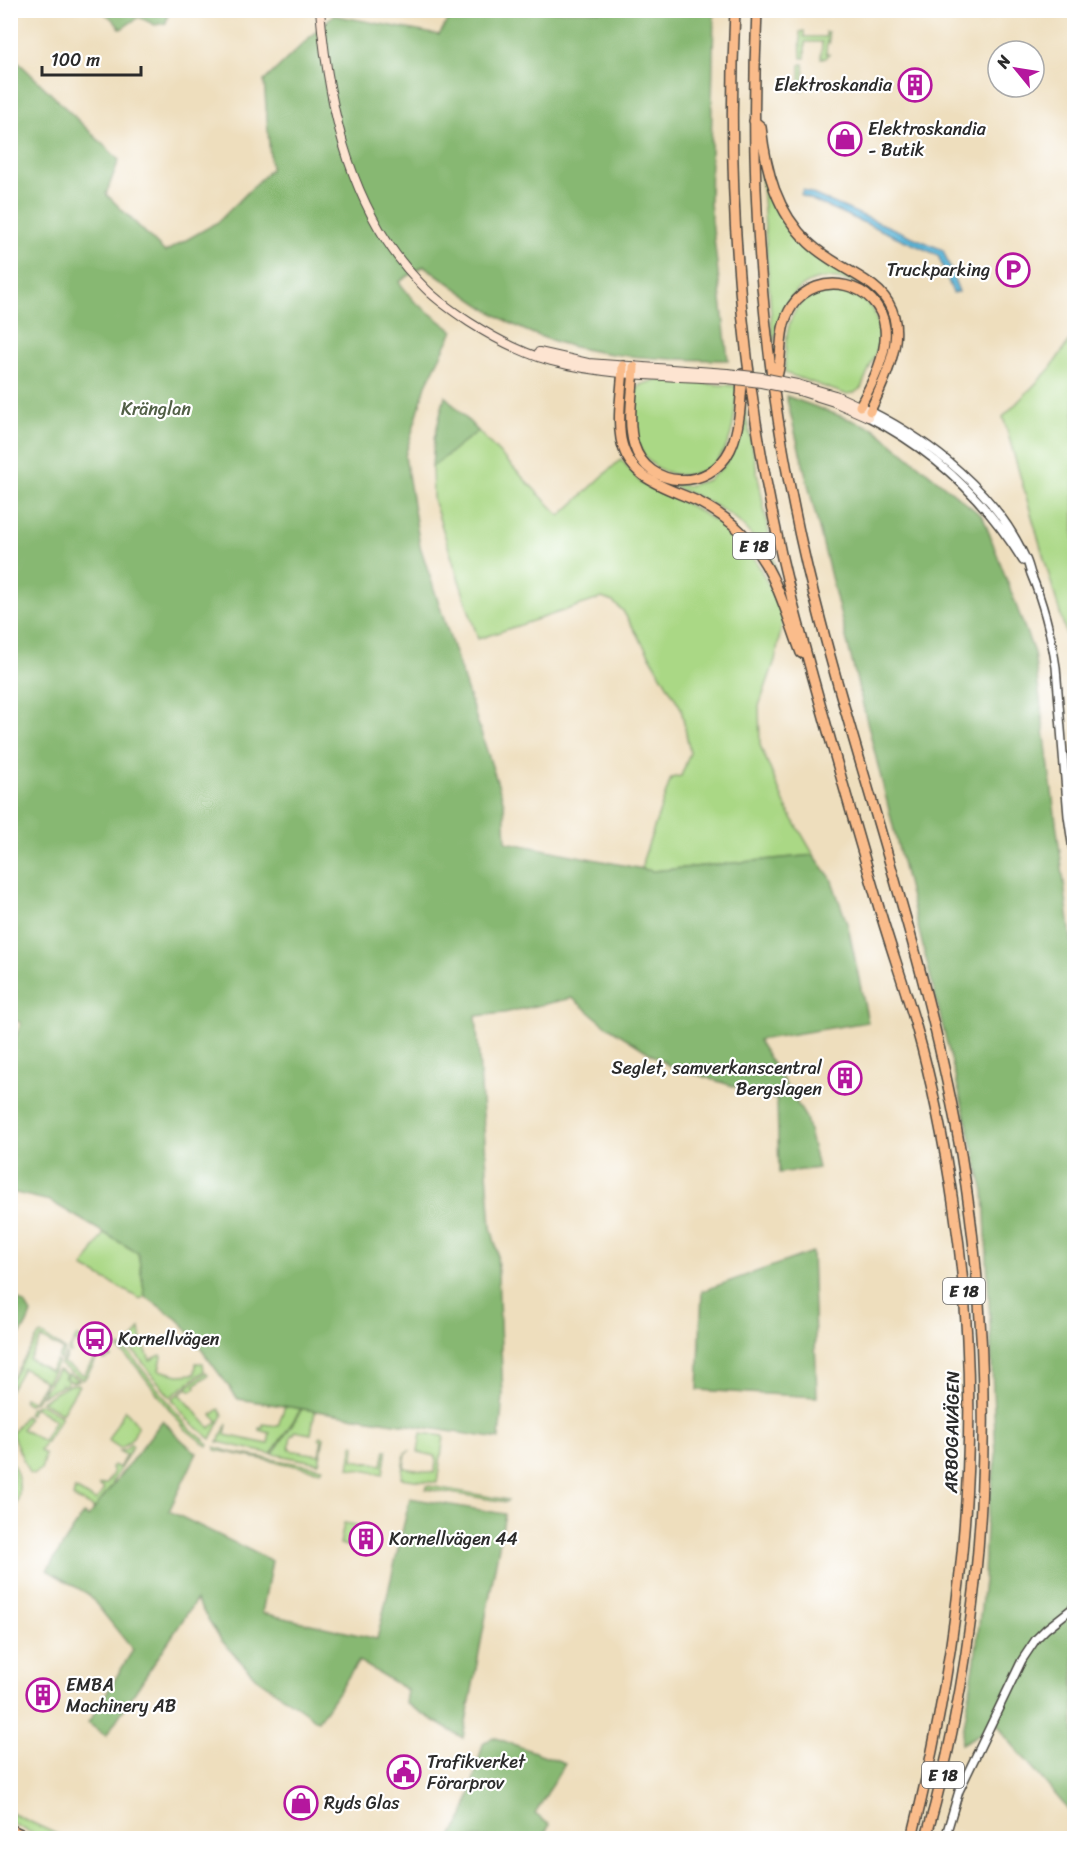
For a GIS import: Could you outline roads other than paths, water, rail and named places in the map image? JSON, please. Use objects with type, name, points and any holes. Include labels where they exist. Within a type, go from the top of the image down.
[{"type":"highway","name":"E 18","points":[[735,10],[732,86],[733,174],[737,254],[747,360],[761,451],[782,558],[834,749]]},
{"type":"highway","name":"E 18","points":[[757,10],[754,122],[759,252],[774,386]]},
{"type":"highway","name":"E 18","points":[[754,122],[761,127],[772,185],[790,221],[825,256],[875,287],[892,310],[897,329],[895,348],[869,414]]},
{"type":"highway","name":"E 18","points":[[774,386],[779,375],[781,336],[791,307],[805,292],[814,287],[824,284],[844,284],[854,287],[871,298],[878,306],[885,325],[886,335],[882,355],[859,409]]},
{"type":"highway","name":"E 18","points":[[634,370],[631,426],[634,446],[652,471],[671,479],[692,480],[711,472],[730,449],[740,411],[741,376],[747,360]]},
{"type":"highway","name":"E 18","points":[[623,370],[621,430],[628,458],[646,479],[700,503],[726,519],[741,532],[760,555],[786,608],[834,749]]},
{"type":"highway","name":"ARBOGAVÄGEN","points":[[774,386],[793,500],[815,600],[938,1041],[957,1135],[972,1233],[982,1352],[983,1431],[978,1541],[967,1641],[949,1746],[926,1839]]},
{"type":"highway","name":"ARBOGAVÄGEN","points":[[834,749],[877,902],[915,1025],[938,1114],[959,1245],[968,1352],[970,1431],[964,1549],[953,1638],[934,1747],[912,1839]]},
{"type":"highway","points":[[10,1829],[29,1839]]},
{"type":"main road","points":[[320,10],[322,40],[335,115],[357,188],[405,266],[426,290],[492,336],[550,361],[623,370],[727,376],[796,387],[869,414]]},
{"type":"street","points":[[869,414],[910,433],[970,482],[1004,520],[1026,559],[1043,606],[1054,655],[1068,816],[1074,857]]},
{"type":"street","points":[[945,1839],[959,1791],[1023,1660],[1041,1634],[1074,1607]]},
{"type":"water","points":[[803,190],[943,250],[959,292],[953,293],[938,255],[803,196],[801,194]]},
{"type":"place","name":"Elektroskandia","points":[[915,85]]},
{"type":"place","name":"Elektroskandia - Butik","points":[[845,139]]},
{"type":"place","name":"Truckparking","points":[[1013,270]]},
{"type":"place","name":"Seglet, samverkanscentral Bergslagen","points":[[845,1078]]},
{"type":"place","name":"Kornellvägen","points":[[95,1339]]},
{"type":"place","name":"Kornellvägen 44","points":[[366,1539]]},
{"type":"place","name":"EMBA Machinery AB","points":[[43,1695]]},
{"type":"place","name":"Trafikverket Förarprov","points":[[404,1772]]},
{"type":"place","name":"Ryds Glas","points":[[301,1803]]},
{"type":"park label","name":"Kränglan","points":[[156,409]]}]
